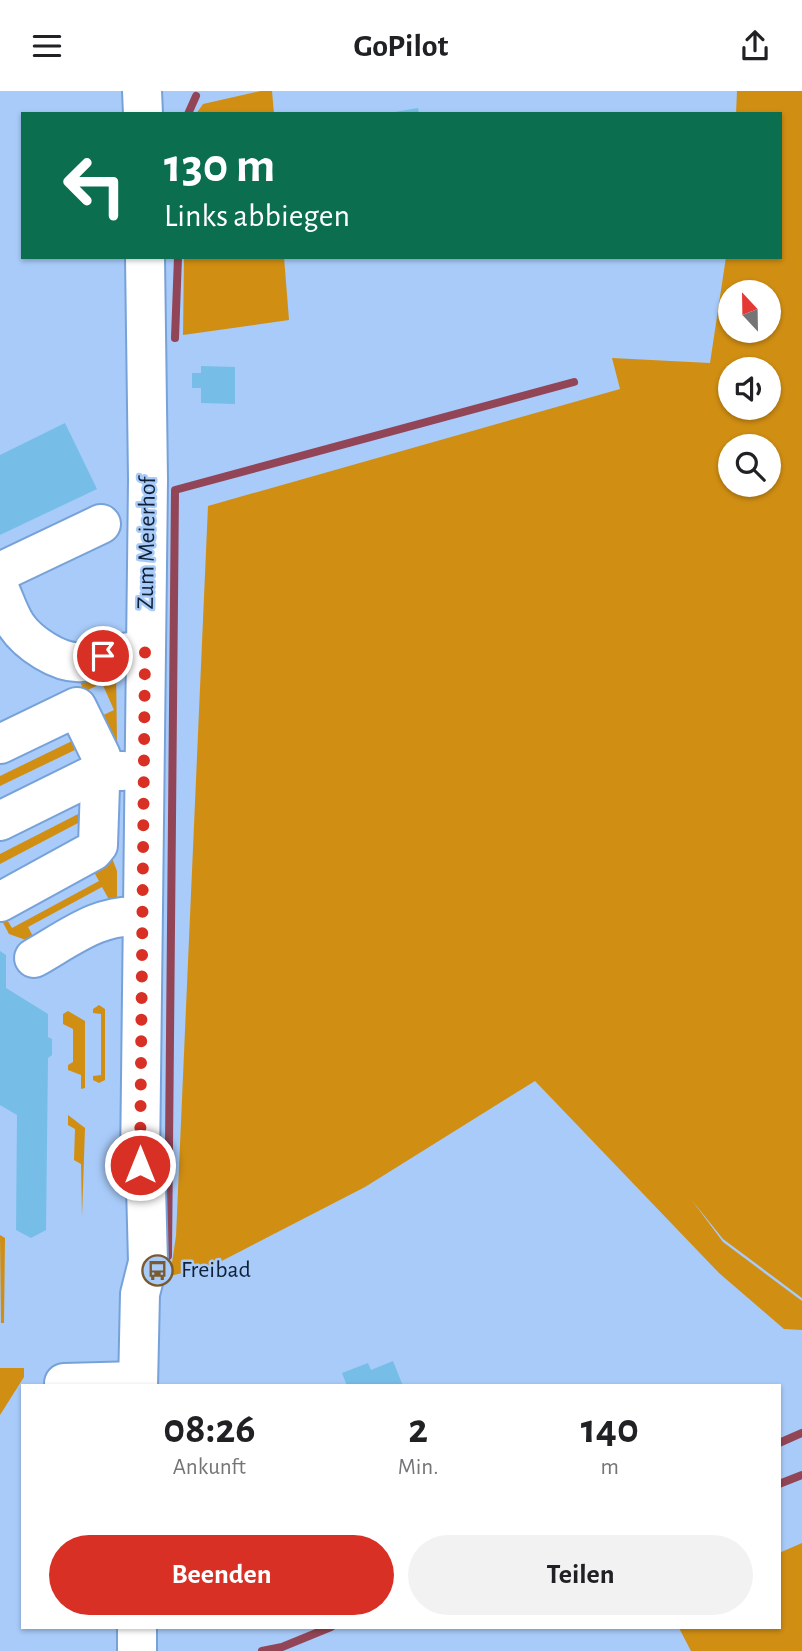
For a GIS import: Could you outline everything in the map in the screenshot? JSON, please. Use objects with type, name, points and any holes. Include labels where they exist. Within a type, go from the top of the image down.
[{"type":"street","points":[[142,91],[143,112]]},
{"type":"street","name":"Zum Meierhof","points":[[138,1384],[140,1294],[129,1265],[128,1230],[129,1189],[140,1165],[148,480],[145,259]]},
{"type":"street","points":[[0,572],[101,524]]},
{"type":"street","points":[[0,590],[20,630],[52,656],[68,662],[84,662],[122,651],[145,652]]},
{"type":"street","points":[[0,744],[78,707],[101,756],[97,845],[93,851],[0,901]]},
{"type":"street","points":[[0,821],[101,771],[143,770]]},
{"type":"street","points":[[34,958],[107,918],[123,915],[141,917]]},
{"type":"street","points":[[64,1383],[138,1384]]},
{"type":"shaded area","points":[[272,91],[274,112],[197,112],[203,104]]},
{"type":"shaded area","points":[[737,91],[802,91],[802,1298],[723,1239],[691,1199],[723,1242],[802,1301],[802,1330],[784,1329],[719,1273],[535,1081],[365,1187],[212,1266],[170,1276],[176,1236],[208,506],[620,389],[612,358],[710,363],[718,310],[718,343],[781,343],[781,280],[723,280],[726,259],[782,259],[782,112],[736,112]]},
{"type":"shaded area","points":[[184,259],[284,259],[289,320],[183,335]]},
{"type":"shaded area","points":[[116,667],[117,744],[114,747],[97,718],[114,710],[102,683],[84,692],[80,681]]},
{"type":"shaded area","points":[[70,722],[77,749],[0,786],[0,776],[72,741],[64,725]]},
{"type":"shaded area","points":[[85,793],[90,799],[89,838],[80,822],[0,864],[0,854],[86,810],[77,794]]},
{"type":"shaded area","points":[[112,858],[117,871],[117,901],[111,903],[102,887],[28,927],[37,944],[9,934],[0,917],[3,913],[12,928],[99,881],[90,865]]},
{"type":"shaded area","points":[[99,1005],[105,1009],[105,1080],[99,1083],[93,1080],[93,1076],[101,1075],[101,1014],[93,1013],[93,1009]]},
{"type":"shaded area","points":[[68,1011],[85,1021],[85,1088],[81,1089],[81,1075],[68,1070],[68,1065],[73,1062],[73,1029],[63,1024],[63,1014]]},
{"type":"shaded area","points":[[68,1115],[85,1128],[82,1217],[81,1164],[74,1160],[75,1129],[68,1125]]},
{"type":"shaded area","points":[[0,1235],[5,1238],[4,1323],[1,1323]]},
{"type":"shaded area","points":[[0,1368],[24,1368],[24,1377],[0,1415]]},
{"type":"shaded area","points":[[802,1543],[802,1651],[691,1651],[680,1629],[781,1629],[781,1552]]},
{"type":"building","points":[[418,108],[419,112],[395,112]]},
{"type":"building","points":[[201,366],[235,367],[235,404],[201,403],[201,388],[192,388],[192,373],[201,373]]},
{"type":"building","points":[[65,423],[97,489],[0,535],[0,455]]},
{"type":"building","points":[[0,951],[6,955],[6,988],[48,1014],[48,1037],[52,1039],[52,1055],[48,1058],[46,1230],[31,1238],[16,1230],[17,1115],[0,1105]]},
{"type":"building","points":[[393,1361],[402,1384],[346,1384],[342,1373],[368,1363],[371,1370]]},
{"type":"waterway","points":[[189,112],[196,96]]},
{"type":"waterway","points":[[175,338],[178,259]]},
{"type":"waterway","points":[[168,1256],[175,490],[574,382]]},
{"type":"waterway","points":[[781,1442],[802,1433]]},
{"type":"waterway","points":[[781,1483],[802,1475]]},
{"type":"waterway","points":[[262,1651],[282,1647],[326,1629]]},
{"type":"place","name":"Freibad","points":[[158,1270]]},
{"type":"route","points":[[103,656],[122,651],[145,652],[140,1165]]}]
